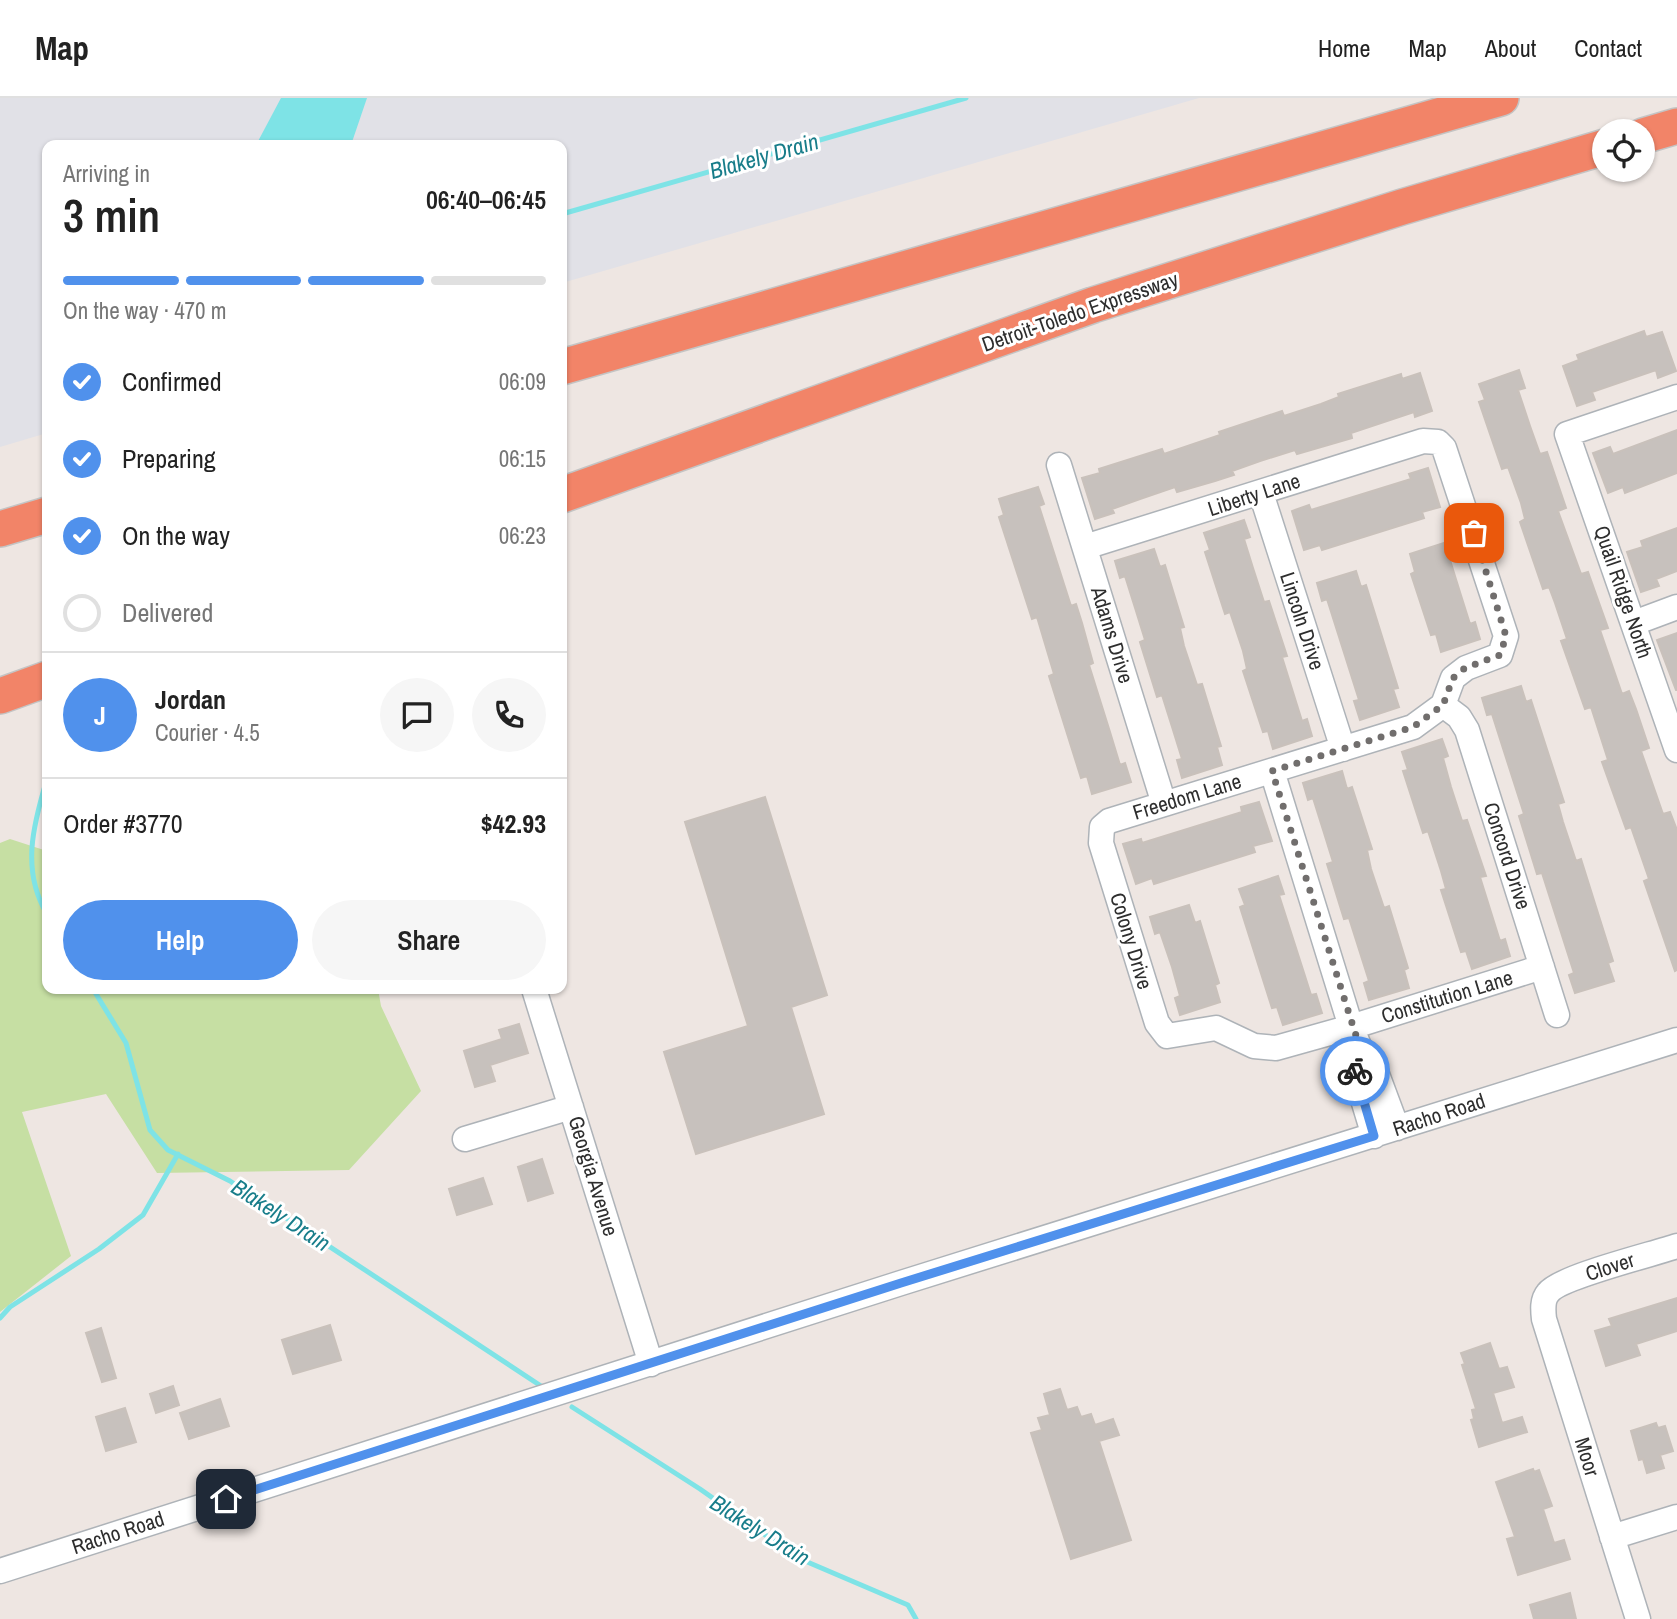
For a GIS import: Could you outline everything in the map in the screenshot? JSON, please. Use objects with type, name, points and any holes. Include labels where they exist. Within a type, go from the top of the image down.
[{"type":"highway","points":[[567,366],[1502,98]]},
{"type":"highway","points":[[1655,132],[1677,126]]},
{"type":"highway","name":"Detroit-Toledo Expressway","points":[[567,493],[1093,305],[1402,207],[1592,151]]},
{"type":"highway","points":[[0,529],[42,516]]},
{"type":"highway","points":[[0,696],[42,682]]},
{"type":"street","name":"Quail Ridge North","points":[[1677,397],[1567,434],[1677,750]]},
{"type":"street","name":"Liberty Lane","points":[[1085,547],[1423,441],[1438,442],[1449,456],[1506,636]]},
{"type":"street","name":"Adams Drive","points":[[1059,465],[1164,804]]},
{"type":"street","name":"Lincoln Drive","points":[[1262,493],[1343,749]]},
{"type":"street","points":[[1634,623],[1677,607]]},
{"type":"street","name":"Freedom Lane","points":[[1106,859],[1101,843],[1102,827],[1109,821],[1413,727],[1443,705],[1453,678],[1465,668],[1500,655],[1506,636]]},
{"type":"street","name":"Concord Drive","points":[[1443,705],[1459,717],[1467,730],[1557,1015]]},
{"type":"street","points":[[1272,771],[1356,1038],[1375,1069],[1385,1132]]},
{"type":"street","name":"Colony Drive","points":[[1106,859],[1157,1023]]},
{"type":"street","name":"Constitution Lane","points":[[1157,1023],[1167,1036],[1216,1028],[1263,1048],[1356,1038],[1542,967]]},
{"type":"street","name":"Georgia Avenue","points":[[536,994],[652,1364]]},
{"type":"street","name":"Racho Road","points":[[0,1571],[901,1283],[1677,1040]]},
{"type":"street","points":[[465,1139],[571,1107]]},
{"type":"street","name":"Clover","points":[[1546,1295],[1563,1282],[1677,1246]]},
{"type":"street","name":"Moor","points":[[1546,1295],[1544,1319],[1638,1619]]},
{"type":"street","points":[[1612,1537],[1677,1517]]},
{"type":"shaded area","points":[[0,98],[1199,98],[567,282],[567,140],[42,140],[42,434],[0,447]]},
{"type":"green space","points":[[10,839],[42,849],[42,994],[379,994],[381,1006],[421,1091],[349,1170],[157,1173],[106,1094],[22,1112],[71,1256],[0,1312],[0,843]]},
{"type":"water","points":[[281,98],[367,98],[353,140],[259,140]]},
{"type":"building","points":[[1644,331],[1646,337],[1662,332],[1676,371],[1658,378],[1656,370],[1592,392],[1595,400],[1577,406],[1563,366],[1579,360],[1577,355]]},
{"type":"building","points":[[1519,370],[1525,388],[1518,390],[1530,426],[1540,454],[1547,452],[1566,508],[1558,511],[1581,574],[1588,572],[1608,628],[1600,630],[1622,694],[1629,691],[1636,709],[1649,748],[1641,751],[1663,814],[1670,812],[1677,830],[1675,971],[1644,881],[1649,879],[1631,827],[1626,829],[1602,762],[1608,760],[1591,707],[1585,709],[1561,641],[1567,639],[1555,603],[1549,587],[1543,589],[1520,522],[1525,519],[1521,503],[1508,467],[1502,469],[1479,402],[1485,400],[1479,384]]},
{"type":"building","points":[[1420,373],[1432,411],[1415,417],[1414,412],[1351,433],[1352,438],[1297,454],[1295,450],[1260,461],[1232,471],[1234,475],[1215,481],[1177,492],[1175,487],[1112,509],[1114,513],[1095,519],[1082,478],[1100,473],[1099,469],[1162,449],[1164,454],[1220,435],[1219,432],[1282,411],[1284,416],[1339,397],[1338,394],[1401,374],[1402,379]]},
{"type":"building","points":[[1677,430],[1677,473],[1625,493],[1623,487],[1608,493],[1593,453],[1610,447],[1613,454]]},
{"type":"building","points":[[1428,468],[1440,507],[1422,512],[1424,518],[1322,550],[1320,545],[1304,550],[1292,511],[1309,505],[1311,510],[1411,479],[1409,474]]},
{"type":"building","points":[[1038,487],[1044,504],[1039,506],[1071,606],[1076,604],[1082,623],[1093,663],[1089,665],[1120,765],[1125,763],[1131,782],[1092,794],[1087,776],[1081,778],[1049,676],[1054,674],[1037,617],[1032,619],[999,517],[1004,515],[999,499]]},
{"type":"building","points":[[1244,520],[1250,537],[1244,539],[1253,568],[1264,602],[1269,601],[1287,656],[1282,657],[1302,721],[1307,719],[1312,736],[1273,749],[1268,731],[1263,732],[1243,671],[1247,669],[1230,612],[1225,614],[1205,552],[1210,550],[1204,533]]},
{"type":"building","points":[[1677,528],[1677,571],[1656,579],[1659,586],[1641,592],[1627,552],[1643,547],[1641,541]]},
{"type":"building","points":[[1450,541],[1455,559],[1450,560],[1470,624],[1475,622],[1480,639],[1441,652],[1436,634],[1431,635],[1411,574],[1415,572],[1410,554]]},
{"type":"building","points":[[1154,549],[1160,567],[1165,565],[1184,627],[1180,628],[1184,646],[1197,685],[1202,684],[1221,746],[1217,747],[1222,765],[1182,778],[1177,760],[1182,759],[1162,695],[1157,697],[1140,642],[1145,640],[1125,576],[1120,578],[1115,561]]},
{"type":"building","points":[[1356,571],[1361,587],[1366,585],[1398,688],[1393,689],[1399,707],[1360,720],[1354,701],[1359,700],[1327,599],[1322,601],[1317,583]]},
{"type":"building","points":[[1677,633],[1677,690],[1676,690],[1657,640]]},
{"type":"building","points":[[1521,686],[1526,702],[1531,700],[1564,802],[1558,804],[1563,822],[1576,861],[1581,859],[1613,961],[1608,963],[1614,981],[1575,993],[1569,975],[1574,973],[1542,873],[1537,874],[1519,816],[1524,814],[1492,714],[1487,715],[1482,698]]},
{"type":"building","points":[[1442,739],[1448,756],[1443,758],[1451,787],[1462,821],[1467,820],[1486,876],[1480,877],[1500,941],[1505,939],[1510,956],[1472,969],[1466,951],[1461,952],[1441,890],[1446,889],[1441,871],[1428,831],[1423,833],[1403,771],[1408,770],[1402,752]]},
{"type":"building","points":[[1342,771],[1347,789],[1352,787],[1372,849],[1367,850],[1371,869],[1384,908],[1389,906],[1408,968],[1404,970],[1409,988],[1369,1000],[1364,983],[1369,981],[1349,918],[1344,919],[1327,864],[1333,862],[1313,798],[1308,800],[1303,783]]},
{"type":"building","points":[[765,797],[827,995],[791,1007],[824,1114],[696,1154],[664,1052],[748,1026],[685,822]]},
{"type":"building","points":[[1259,802],[1272,841],[1253,846],[1255,852],[1154,884],[1152,878],[1136,884],[1123,844],[1141,839],[1142,843],[1242,812],[1241,807]]},
{"type":"building","points":[[1278,876],[1284,894],[1279,895],[1311,995],[1316,994],[1322,1013],[1283,1025],[1277,1007],[1272,1008],[1240,907],[1245,905],[1239,889]]},
{"type":"building","points":[[1189,905],[1195,923],[1200,921],[1219,983],[1215,985],[1220,1002],[1180,1015],[1175,998],[1180,996],[1172,967],[1160,932],[1155,934],[1150,917]]},
{"type":"building","points":[[519,1024],[528,1053],[490,1065],[495,1081],[475,1087],[464,1051],[502,1039],[499,1030]]},
{"type":"building","points":[[542,1159],[553,1193],[528,1201],[518,1167]]},
{"type":"building","points":[[483,1178],[492,1204],[457,1215],[449,1189]]},
{"type":"building","points":[[1677,1298],[1677,1331],[1636,1344],[1640,1355],[1606,1366],[1595,1331],[1612,1326],[1609,1319]]},
{"type":"building","points":[[330,1325],[341,1360],[293,1374],[282,1340]]},
{"type":"building","points":[[101,1328],[116,1378],[102,1382],[86,1333]]},
{"type":"building","points":[[1490,1343],[1499,1369],[1507,1367],[1514,1387],[1493,1393],[1502,1423],[1522,1417],[1527,1432],[1479,1447],[1471,1420],[1474,1419],[1472,1410],[1476,1409],[1462,1365],[1465,1364],[1461,1353]]},
{"type":"building","points":[[173,1386],[179,1405],[156,1413],[150,1394]]},
{"type":"building","points":[[1060,1389],[1067,1410],[1077,1407],[1081,1417],[1091,1414],[1095,1425],[1113,1419],[1119,1435],[1099,1441],[1131,1540],[1071,1559],[1031,1433],[1042,1430],[1038,1418],[1050,1415],[1044,1394]]},
{"type":"building","points":[[220,1399],[229,1426],[189,1439],[180,1413]]},
{"type":"building","points":[[125,1408],[136,1442],[106,1451],[96,1417]]},
{"type":"building","points":[[1656,1423],[1658,1428],[1665,1426],[1673,1451],[1660,1455],[1664,1468],[1647,1473],[1643,1459],[1639,1460],[1631,1431]]},
{"type":"building","points":[[1533,1469],[1534,1472],[1539,1470],[1552,1506],[1543,1509],[1554,1543],[1564,1540],[1570,1559],[1518,1575],[1507,1539],[1515,1537],[1496,1482]]},
{"type":"building","points":[[1570,1593],[1576,1619],[1534,1619],[1530,1605]]},
{"type":"waterway","name":"Blakely Drain","points":[[567,213],[966,98]]},
{"type":"waterway","name":"Blakely Drain","points":[[42,796],[32,848],[34,881],[42,904]]},
{"type":"waterway","name":"Blakely Drain","points":[[96,994],[126,1043],[150,1130],[168,1150],[230,1181],[541,1386]]},
{"type":"waterway","points":[[0,1318],[10,1307],[99,1249],[143,1215],[178,1154]]},
{"type":"waterway","name":"Blakely Drain","points":[[572,1407],[700,1489],[798,1558],[908,1605],[916,1619]]},
{"type":"way so far","points":[[1355,1071],[1360,1048],[1272,771],[1413,727],[1443,705],[1453,678],[1465,668],[1500,655],[1506,643],[1506,636],[1474,533]]},
{"type":"route","points":[[226,1499],[901,1283],[1374,1136],[1359,1093],[1355,1071]]}]
